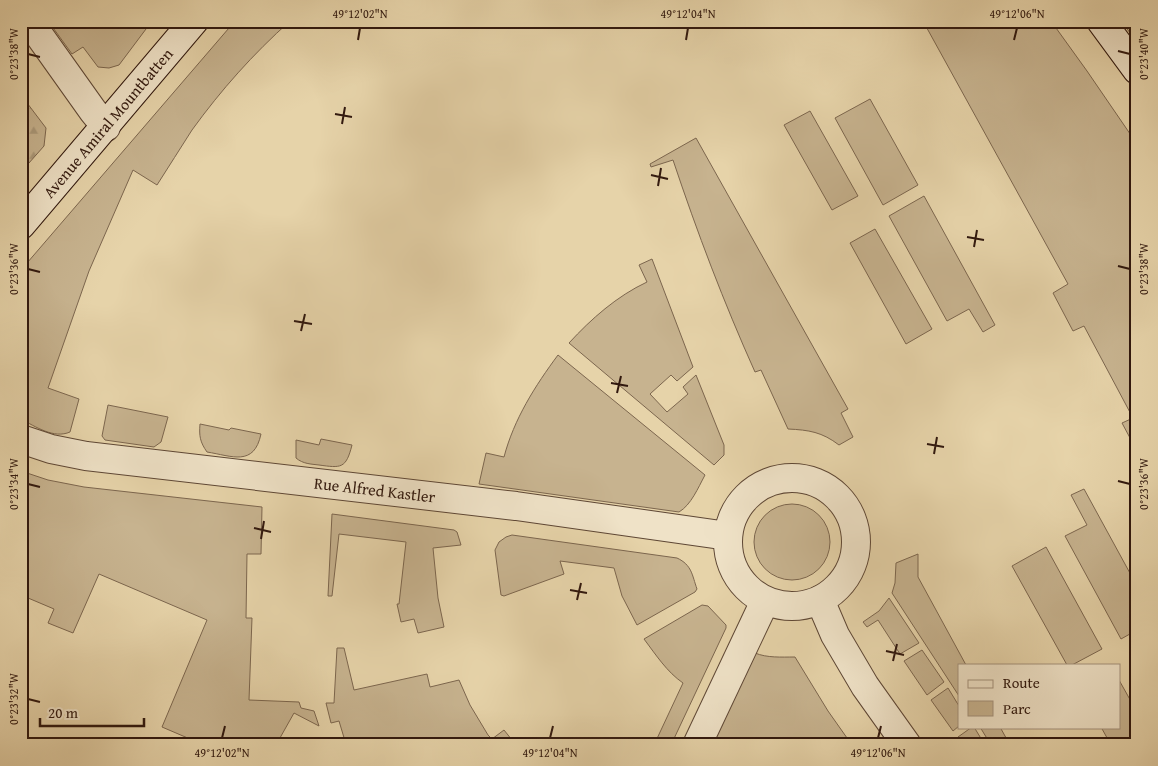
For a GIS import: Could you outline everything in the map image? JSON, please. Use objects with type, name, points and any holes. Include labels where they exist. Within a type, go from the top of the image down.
[{"type":"street","points":[[28,21],[106,127]]},
{"type":"street","name":"Avenue Amiral Mountbatten","points":[[21,225],[194,21]]},
{"type":"street","points":[[1101,21],[1137,70]]},
{"type":"street","name":"Rue Alfred Kastler","points":[[21,439],[51,449],[86,456],[516,506],[728,536]]},
{"type":"street","points":[[783,478],[803,478],[822,485],[839,497],[850,514],[856,533],[855,553],[849,572],[836,588],[820,600],[802,605],[783,606],[766,600],[749,590],[736,574],[729,556],[728,536],[732,520],[739,505],[750,493],[764,484],[783,478]]},
{"type":"street","points":[[697,745],[766,600]]},
{"type":"street","points":[[820,600],[835,635],[865,686],[907,745]]},
{"type":"green space","points":[[56,21],[152,21],[119,65],[109,68],[98,67],[83,47],[72,54],[51,25]]},
{"type":"green space","points":[[235,21],[290,21],[250,59],[214,101],[192,130],[157,185],[133,170],[89,271],[48,388],[79,399],[70,432],[64,434],[51,433],[21,419],[21,270]]},
{"type":"green space","points":[[923,21],[1051,21],[1137,144],[1137,451],[1122,423],[1133,418],[1084,326],[1073,331],[1053,293],[1068,284]]},
{"type":"green space","points":[[1121,21],[1137,21],[1137,42]]},
{"type":"green space","points":[[21,95],[46,128],[44,146],[21,172]]},
{"type":"green space","points":[[870,99],[918,185],[883,205],[835,118]]},
{"type":"green space","points":[[810,111],[858,196],[832,210],[784,125]]},
{"type":"green space","points":[[696,138],[848,409],[841,413],[853,437],[839,445],[815,432],[788,429],[761,370],[755,372],[732,320],[673,160],[651,167],[650,164]]},
{"type":"green space","points":[[924,196],[995,325],[983,332],[969,309],[947,321],[889,216]]},
{"type":"green space","points":[[875,229],[932,329],[906,344],[850,243]]},
{"type":"green space","points":[[652,259],[693,367],[677,381],[671,375],[650,394],[667,412],[688,394],[683,387],[696,375],[724,445],[724,455],[714,465],[569,343],[605,309],[625,294],[647,282],[639,265]]},
{"type":"green space","points":[[558,355],[705,475],[694,496],[683,509],[679,512],[479,484],[486,453],[504,457],[519,416]]},
{"type":"green space","points":[[108,405],[168,417],[161,442],[154,447],[105,440],[102,436]]},
{"type":"green space","points":[[200,424],[261,434],[258,444],[247,455],[241,457],[225,456],[207,452],[200,439]]},
{"type":"green space","points":[[321,439],[352,445],[345,463],[338,466],[326,466],[307,463],[296,458],[296,440],[319,445]]},
{"type":"green space","points":[[21,471],[48,480],[84,487],[262,507],[261,554],[247,554],[246,618],[252,618],[249,700],[299,702],[301,708],[314,711],[319,726],[294,713],[276,745],[204,745],[162,727],[207,620],[99,574],[73,633],[48,623],[54,609],[21,595]]},
{"type":"green space","points":[[1084,489],[1137,586],[1137,630],[1121,639],[1065,536],[1087,525],[1071,495]]},
{"type":"green space","points":[[792,504],[806,507],[819,515],[827,528],[830,542],[827,556],[819,569],[806,577],[792,580],[778,577],[765,569],[757,556],[754,542],[757,528],[765,515],[778,507]]},
{"type":"green space","points":[[332,514],[454,530],[457,532],[461,545],[433,548],[438,598],[444,627],[418,633],[414,619],[401,622],[397,604],[399,604],[406,542],[339,534],[332,596],[328,596]]},
{"type":"green space","points":[[512,535],[677,558],[689,567],[697,589],[695,592],[637,625],[622,596],[614,568],[560,561],[564,574],[504,596],[501,595],[495,550],[499,542]]},
{"type":"green space","points":[[1046,547],[1102,649],[1074,664],[1066,664],[1012,566]]},
{"type":"green space","points":[[918,554],[918,577],[965,664],[958,664],[958,694],[892,593],[895,583],[896,563]]},
{"type":"green space","points":[[889,598],[919,643],[900,654],[878,620],[867,627],[863,622],[879,611]]},
{"type":"green space","points":[[702,605],[708,606],[726,625],[726,628],[671,745],[654,745],[683,683],[657,657],[644,639]]},
{"type":"green space","points":[[337,648],[344,648],[354,690],[427,674],[430,687],[459,680],[470,705],[488,735],[492,739],[504,730],[516,745],[351,745],[345,741],[339,721],[331,723],[326,703],[334,703]]},
{"type":"green space","points":[[922,650],[944,682],[927,695],[904,661]]},
{"type":"green space","points":[[755,653],[779,657],[795,657],[828,711],[852,745],[712,745]]},
{"type":"green space","points":[[1120,682],[1137,712],[1137,745],[1111,745],[1102,728],[1120,728]]},
{"type":"green space","points":[[948,688],[958,704],[958,727],[953,731],[931,700]]},
{"type":"green space","points":[[971,728],[975,728],[985,745],[964,745],[958,737]]},
{"type":"green space","points":[[981,728],[1001,728],[1010,745],[991,745]]}]
